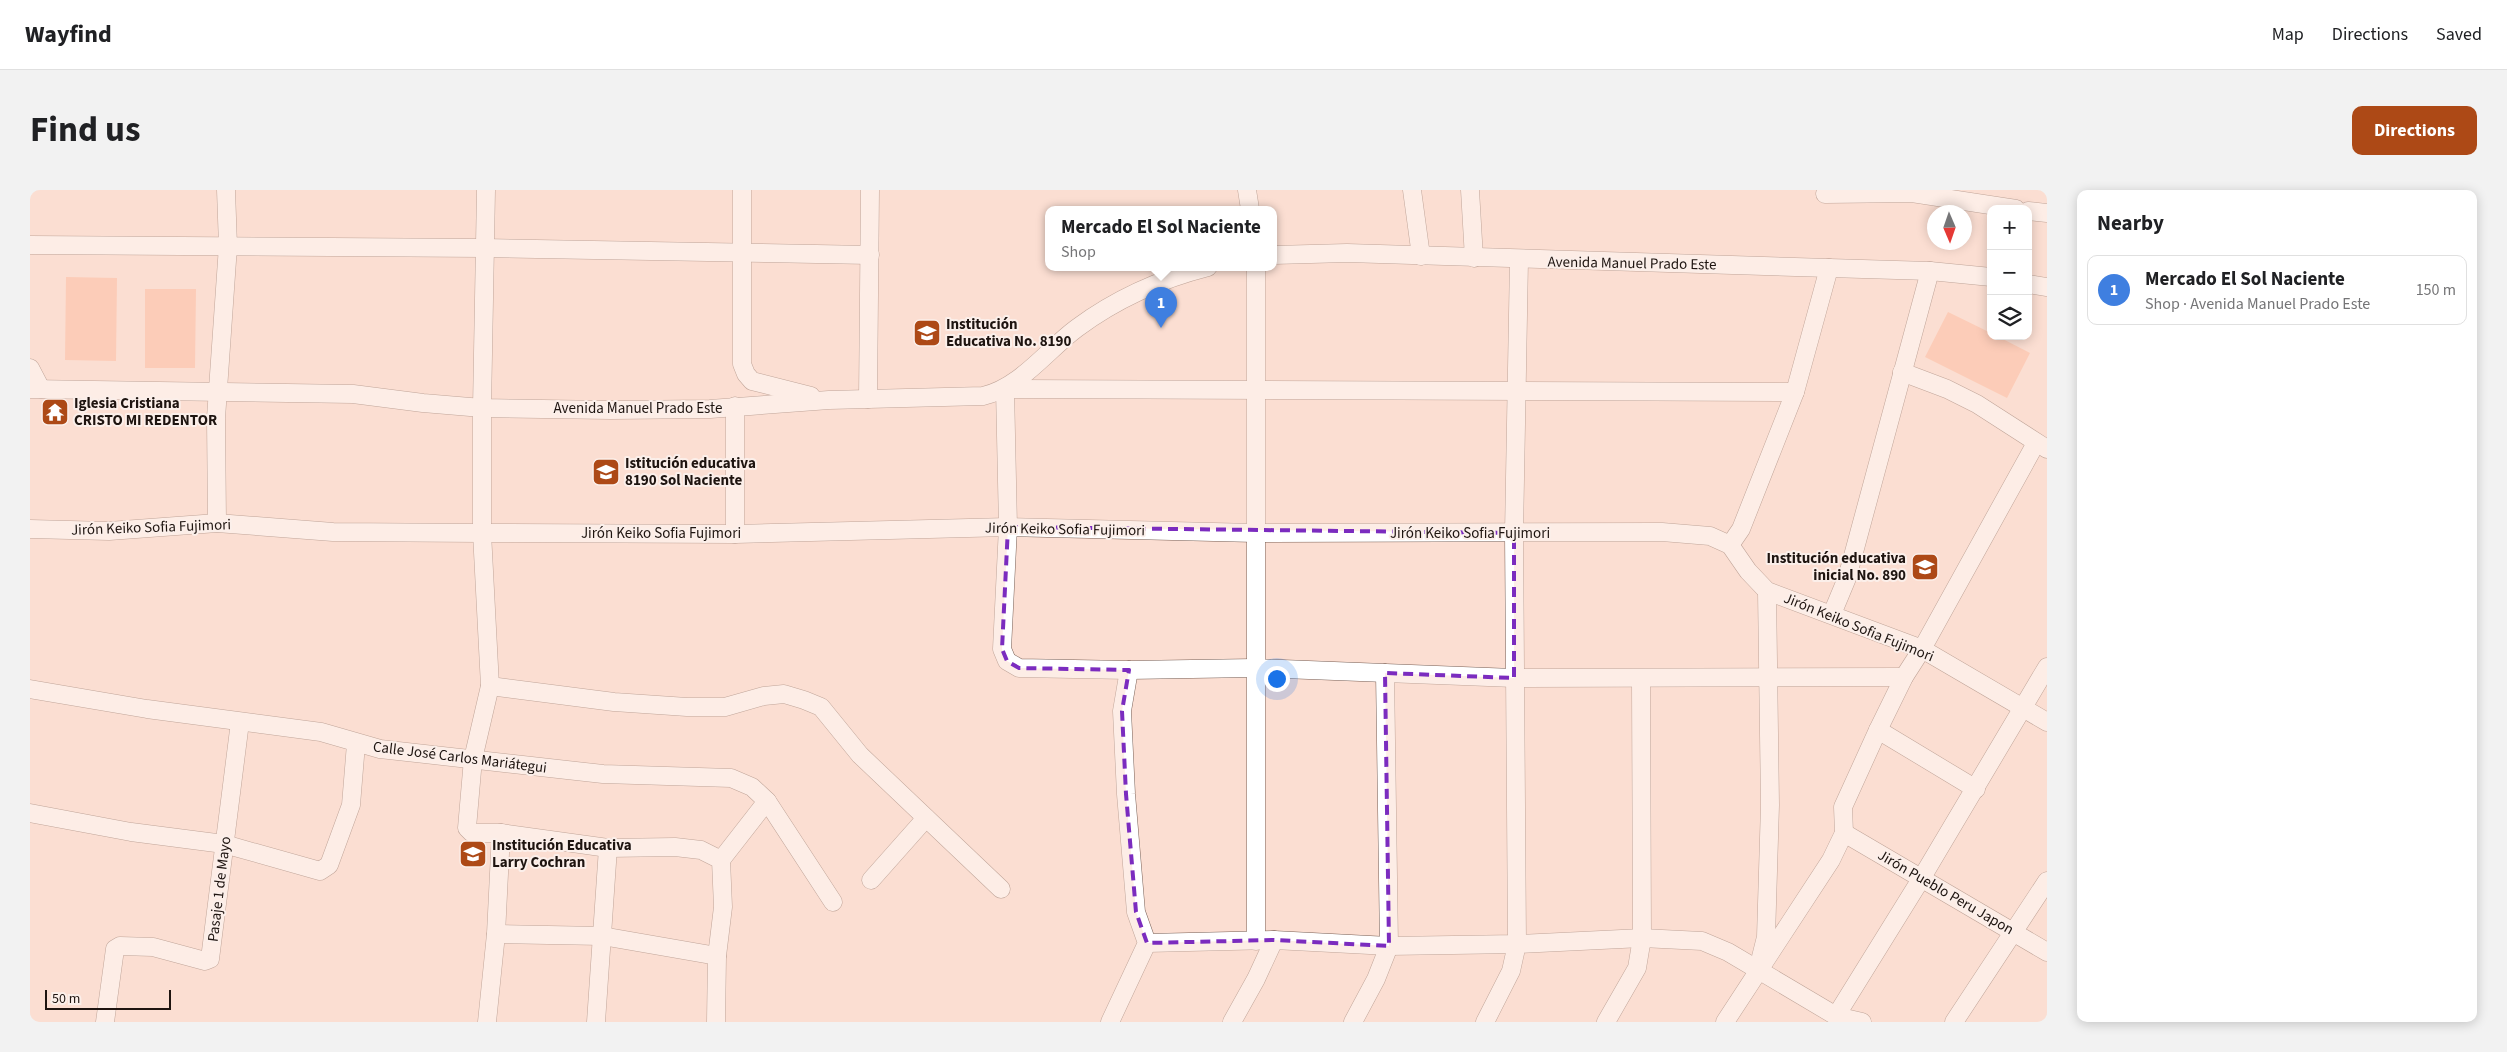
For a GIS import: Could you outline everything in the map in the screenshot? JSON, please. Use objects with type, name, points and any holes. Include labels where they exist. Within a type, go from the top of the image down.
[{"type":"street","points":[[217,524],[218,391],[228,246],[226,190]]},
{"type":"street","points":[[486,190],[482,533],[490,686],[473,759],[468,830],[472,833],[501,833],[608,848],[675,847],[701,850],[721,860]]},
{"type":"street","points":[[742,190],[742,364],[746,374],[752,381],[829,400]]},
{"type":"street","points":[[868,399],[870,190]]},
{"type":"street","points":[[1247,190],[1250,206]]},
{"type":"street","points":[[1412,190],[1421,256]]},
{"type":"street","points":[[1470,190],[1474,258]]},
{"type":"street","points":[[1825,194],[1912,193],[1990,205]]},
{"type":"street","points":[[2032,211],[2047,213]]},
{"type":"street","points":[[30,245],[485,248],[870,255]]},
{"type":"street","name":"Avenida Manuel Prado Este","points":[[1277,254],[1347,253],[1519,260],[1829,268],[1930,272],[1987,277]]},
{"type":"street","points":[[1485,1022],[1511,971],[1517,944],[1514,533],[1519,260]]},
{"type":"street","points":[[1730,545],[1741,528],[1795,392],[1829,268]]},
{"type":"street","name":"Avenida Manuel Prado Este","points":[[36,389],[353,394],[482,408],[700,409],[829,400],[983,396],[1005,389],[1063,339],[1129,295],[1197,271]]},
{"type":"street","points":[[1256,271],[1254,668],[1256,941]]},
{"type":"street","points":[[1832,614],[1847,578],[1930,272]]},
{"type":"street","points":[[2032,285],[2047,287]]},
{"type":"street","points":[[30,368],[36,389]]},
{"type":"street","points":[[1725,1022],[1831,860],[1844,833],[1843,807],[1904,677],[2042,446],[1977,404],[1947,388],[1902,372]]},
{"type":"street","points":[[1795,392],[1005,389],[1008,527],[1002,649],[1007,662],[1019,668],[1129,670],[1254,668],[1385,674],[1641,680],[1769,676],[1904,677]]},
{"type":"street","points":[[735,406],[735,534]]},
{"type":"street","name":"Jirón Keiko Sofia Fujimori","points":[[30,529],[109,532],[217,524],[333,532],[735,534],[1008,527],[1255,533],[1662,532],[1710,536],[1730,545],[1748,571],[1767,591],[1922,649],[2025,707],[2047,722]]},
{"type":"street","points":[[1758,970],[1766,937],[1770,805],[1767,591]]},
{"type":"street","points":[[1838,1019],[2025,707],[2047,667]]},
{"type":"street","points":[[1110,1022],[1147,944],[1136,912],[1126,794],[1122,711],[1129,670]]},
{"type":"street","points":[[1353,1022],[1376,979],[1389,946],[1385,674]]},
{"type":"street","points":[[1606,1022],[1637,968],[1642,938],[1641,680]]},
{"type":"street","points":[[490,686],[614,702],[687,707],[725,707],[771,695],[784,694],[804,700],[821,708],[860,755],[1001,889]]},
{"type":"street","name":"Calle José Carlos Mariátegui","points":[[30,689],[240,722],[321,732],[380,750],[603,774],[731,778],[752,787],[767,801],[833,902]]},
{"type":"street","name":"Pasaje 1 de Mayo","points":[[105,1022],[115,949],[120,946],[153,947],[205,961],[210,959],[240,722]]},
{"type":"street","points":[[1878,730],[1976,789]]},
{"type":"street","points":[[30,813],[131,832],[224,844],[320,871],[329,865],[351,804],[356,744]]},
{"type":"street","points":[[716,1022],[717,956],[723,907],[721,860],[767,801]]},
{"type":"street","points":[[871,880],[926,818]]},
{"type":"street","points":[[488,1022],[496,934],[501,833]]},
{"type":"street","name":"Jirón Pueblo Peru Japon","points":[[1844,833],[2047,952]]},
{"type":"street","points":[[596,1022],[608,848]]},
{"type":"street","points":[[1954,1022],[2047,882]]},
{"type":"street","points":[[496,934],[602,936],[717,956]]},
{"type":"street","points":[[1147,944],[1274,940],[1389,946],[1517,944],[1642,938],[1702,941],[1728,952],[1838,1019],[1862,1022]]},
{"type":"street","points":[[1232,1022],[1256,979],[1274,940]]},
{"type":"highlighted area","points":[[1008,527],[1514,533],[1514,678],[1385,673],[1389,946],[1274,940],[1147,943],[1136,912],[1126,794],[1122,711],[1129,670],[1019,668],[1007,661],[1002,649]]},
{"type":"shaded area","points":[[66,277],[117,278],[116,361],[65,360]]},
{"type":"shaded area","points":[[145,289],[196,289],[195,368],[145,368]]},
{"type":"shaded area","points":[[1948,312],[1987,331],[1987,340],[2005,340],[2030,353],[2007,398],[1925,357]]},
{"type":"place","name":"Mercado El Sol Naciente","points":[[1161,328]]},
{"type":"place","name":"Institución Educativa No. 8190","points":[[927,333]]},
{"type":"place","name":"Iglesia Cristiana CRISTO MI REDENTOR","points":[[55,412]]},
{"type":"place","name":"Istitución educativa 8190 Sol Naciente","points":[[606,472]]},
{"type":"place","name":"Institución educativa inicial No. 890","points":[[1925,567]]},
{"type":"place","name":"Institución Educativa Larry Cochran","points":[[473,854]]}]
